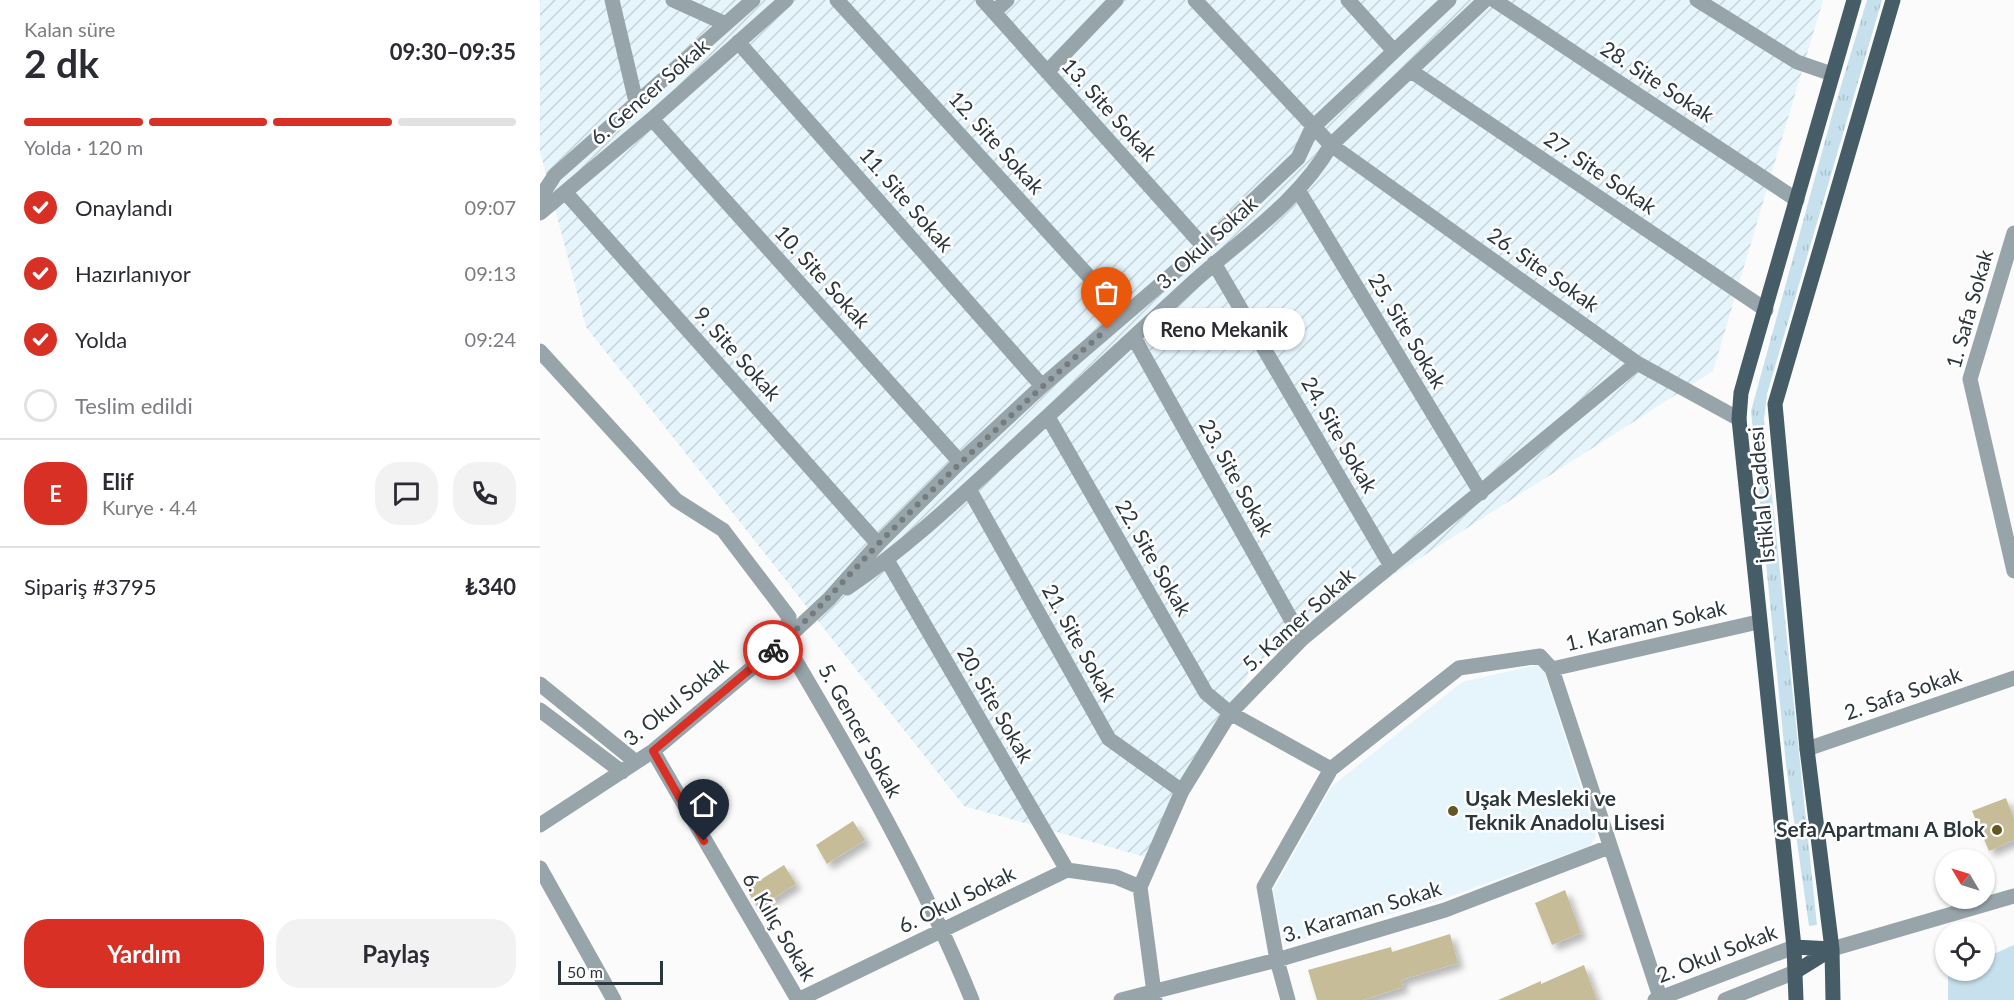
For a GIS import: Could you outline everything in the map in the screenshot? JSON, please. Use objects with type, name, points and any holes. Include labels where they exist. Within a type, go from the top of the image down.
[{"type":"main road","name":"İstiklal Caddesi","points":[[1796,1000],[1794,946],[1758,622],[1739,419],[1741,393],[1854,0]]},
{"type":"main road","name":"İstiklal Caddesi","points":[[1833,1000],[1832,949],[1807,749],[1775,404],[1893,0]]},
{"type":"main road","points":[[1794,946],[1832,949]]},
{"type":"main road","points":[[1795,972],[1832,949]]},
{"type":"street","points":[[612,0],[636,102]]},
{"type":"street","points":[[673,0],[726,24]]},
{"type":"street","name":"6. Gencer Sokak","points":[[540,198],[555,174],[753,0]]},
{"type":"street","name":"6. Gencer Sokak","points":[[540,213],[652,119],[786,0]]},
{"type":"street","name":"12. Site Sokak","points":[[837,0],[1124,315]]},
{"type":"street","name":"13. Site Sokak","points":[[983,0],[1204,247]]},
{"type":"street","points":[[994,12],[1007,0]]},
{"type":"street","points":[[1047,72],[1116,0]]},
{"type":"street","name":"26. Site Sokak","points":[[1195,0],[1312,128],[1331,145],[1637,363],[1739,419]]},
{"type":"street","points":[[1348,0],[1394,51]]},
{"type":"street","points":[[1312,128],[1449,0]]},
{"type":"street","points":[[1697,0],[1797,62],[1832,74]]},
{"type":"street","name":"3. Okul Sokak","points":[[829,599],[887,560],[969,489],[1215,262],[1298,190],[1316,171],[1331,145],[1411,71],[1495,1]]},
{"type":"street","name":"28. Site Sokak","points":[[1495,1],[1797,200]]},
{"type":"street","name":"11. Site Sokak","points":[[738,42],[1042,387]]},
{"type":"street","name":"27. Site Sokak","points":[[1411,71],[1766,310]]},
{"type":"street","name":"10. Site Sokak","points":[[652,119],[960,462]]},
{"type":"street","name":"3. Okul Sokak","points":[[540,825],[653,751],[784,641],[829,599],[878,544],[960,462],[1042,387],[1204,247],[1298,158],[1312,128]]},
{"type":"street","name":"25. Site Sokak","points":[[1298,190],[1481,493]]},
{"type":"street","name":"9. Site Sokak","points":[[566,193],[878,544]]},
{"type":"street","name":"1. Safa Sokak","points":[[2014,233],[1970,379],[2014,571]]},
{"type":"street","name":"24. Site Sokak","points":[[1215,262],[1391,566]]},
{"type":"street","name":"23. Site Sokak","points":[[1134,338],[1302,639]]},
{"type":"street","points":[[540,351],[676,500],[723,530],[789,617],[784,641]]},
{"type":"street","name":"5. Kamer Sokak","points":[[1140,887],[1182,791],[1230,712],[1302,639],[1637,363]]},
{"type":"street","name":"22. Site Sokak","points":[[1048,417],[1206,693],[1230,712],[1331,769]]},
{"type":"street","name":"21. Site Sokak","points":[[969,489],[1108,739],[1182,791]]},
{"type":"street","name":"20. Site Sokak","points":[[887,560],[1067,870]]},
{"type":"street","name":"1. Karaman Sokak","points":[[1288,1000],[1277,960],[1264,887],[1331,769],[1459,669],[1540,656],[1552,669],[1758,622]]},
{"type":"street","name":"5. Gencer Sokak","points":[[784,641],[849,751],[944,930],[972,1000]]},
{"type":"street","points":[[1552,669],[1658,999]]},
{"type":"street","name":"2. Safa Sokak","points":[[1807,749],[2014,678]]},
{"type":"street","points":[[540,684],[636,762]]},
{"type":"street","points":[[540,710],[622,772]]},
{"type":"street","name":"6. Kılıç Sokak","points":[[653,751],[798,1000]]},
{"type":"street","name":"3. Karaman Sokak","points":[[1121,1000],[1154,995],[1444,909],[1609,848]]},
{"type":"street","points":[[540,868],[614,1000]]},
{"type":"street","points":[[1067,870],[1116,877],[1140,887],[1154,995]]},
{"type":"street","name":"6. Okul Sokak","points":[[798,1000],[1067,870]]},
{"type":"street","points":[[1832,949],[2014,896]]},
{"type":"street","name":"2. Okul Sokak","points":[[1658,999],[1794,946]]},
{"type":"street","points":[[1725,1000],[1795,972]]},
{"type":"shaded area","points":[[540,0],[1823,0],[1713,371],[1254,664],[1149,858],[964,806],[586,327],[540,151]]},
{"type":"shaded area","name":"Uşak Mesleki ve Teknik Anadolu Lisesi","points":[[1542,664],[1596,836],[1590,846],[1443,899],[1284,945],[1273,890],[1332,786],[1462,682]]},
{"type":"green space","points":[[1867,0],[1882,0],[1767,394],[1764,419],[1817,925],[1809,926],[1786,765],[1751,411],[1833,112]]},
{"type":"green space","points":[[2014,945],[2014,1000],[1948,1000],[1948,981],[1995,981],[1995,954]]},
{"type":"building","name":"Sefa Apartmanı A Blok","points":[[2006,798],[2014,819],[2014,840],[1988,849],[1972,811]]},
{"type":"building","points":[[853,821],[865,840],[827,864],[816,845]]},
{"type":"building","points":[[784,865],[796,884],[758,908],[746,889]]},
{"type":"building","points":[[1565,890],[1581,933],[1552,945],[1535,903]]},
{"type":"building","points":[[1450,934],[1458,963],[1401,980],[1403,987],[1363,1000],[1317,1000],[1308,970],[1391,947],[1392,952]]},
{"type":"building","points":[[1584,965],[1597,1000],[1498,1000],[1541,981],[1541,984]]},
{"type":"way so far","points":[[773,650],[829,599],[878,544],[960,462],[1107,329]]},
{"type":"place","name":"Reno Mekanik","points":[[1107,329]]},
{"type":"place","name":"Uşak Mesleki ve Teknik Anadolu Lisesi","points":[[1453,811]]},
{"type":"place","name":"Sefa Apartmanı A Blok","points":[[1997,830]]},
{"type":"route","points":[[704,841],[653,751],[773,650]]}]
